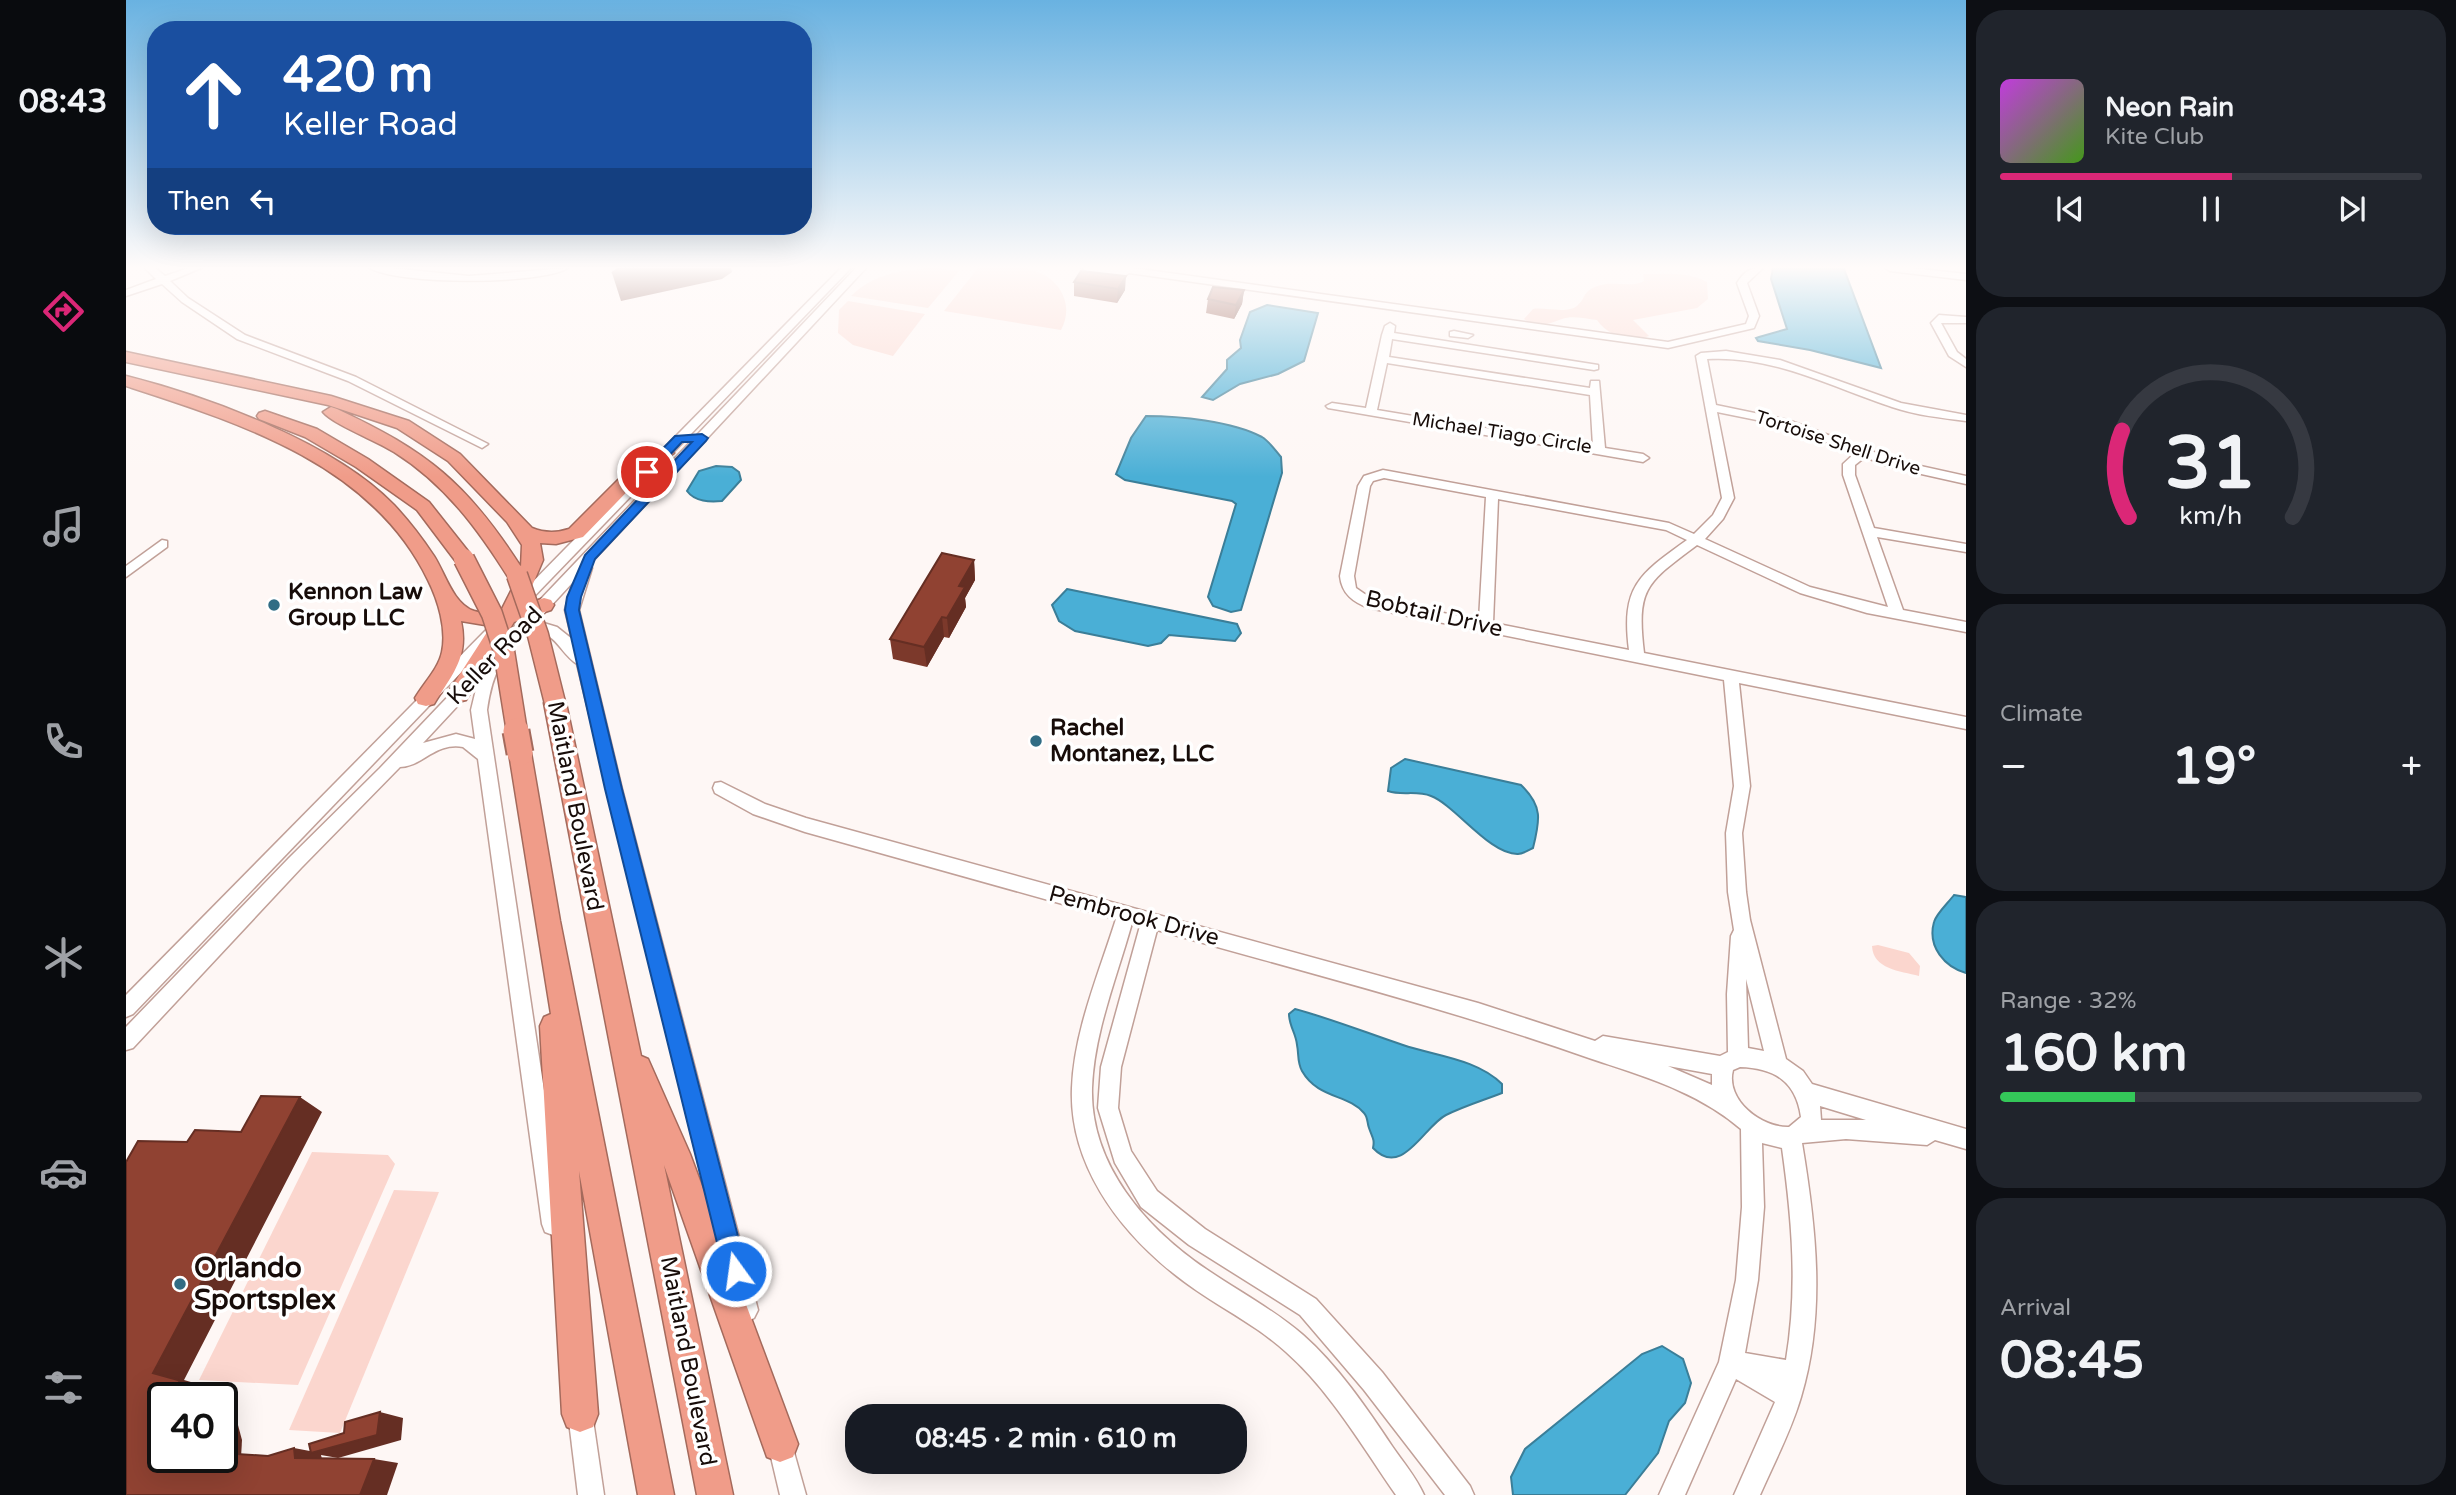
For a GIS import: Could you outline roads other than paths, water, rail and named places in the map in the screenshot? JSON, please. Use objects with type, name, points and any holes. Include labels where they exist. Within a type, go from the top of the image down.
[{"type":"highway","name":"Maitland Boulevard","points":[[126,357],[257,385],[321,409],[376,434],[419,461],[456,493],[486,528],[517,575],[538,635],[555,703],[715,1495]]},
{"type":"highway","name":"Maitland Boulevard","points":[[126,380],[249,410],[311,433],[362,463],[423,506],[464,559],[492,614],[504,651],[547,922],[656,1495]]},
{"type":"highway","points":[[126,380],[257,426],[342,474],[377,500],[425,557],[444,592],[459,612],[507,626],[544,605]]},
{"type":"highway","points":[[257,385],[332,401],[405,426],[445,450],[529,537],[533,558],[507,626],[458,694]]},
{"type":"highway","points":[[524,532],[544,539],[576,533],[642,466],[665,453]]},
{"type":"highway","points":[[426,698],[452,656],[454,638],[444,592]]},
{"type":"highway","points":[[547,922],[580,1414]]},
{"type":"highway","points":[[619,1025],[675,1154],[780,1444]]},
{"type":"street","points":[[243,338],[352,379],[482,444]]},
{"type":"street","name":"Keller Road","points":[[126,1008],[426,698],[507,626],[665,453],[778,338]]},
{"type":"street","name":"Keller Road","points":[[544,605],[796,338]]},
{"type":"street","name":"Michael Tiago Circle","points":[[1387,338],[1371,412],[1599,451],[1594,361],[1445,338]]},
{"type":"street","points":[[1613,338],[1668,345],[1695,338]]},
{"type":"street","points":[[1944,338],[1953,355],[1966,364]]},
{"type":"street","points":[[772,344],[788,346]]},
{"type":"street","points":[[1637,657],[1633,614],[1637,597],[1646,579],[1662,563],[1699,540],[1723,513],[1728,498],[1701,356],[1723,354],[1786,364],[1898,405],[1966,418]]},
{"type":"street","points":[[1382,359],[1595,392]]},
{"type":"street","points":[[1332,405],[1371,412]]},
{"type":"street","name":"Tortoise Shell Drive","points":[[1710,407],[1784,422],[1862,453],[1926,473],[1966,480]]},
{"type":"street","points":[[679,439],[698,442]]},
{"type":"street","points":[[1599,451],[1643,458]]},
{"type":"street","points":[[1862,453],[1849,464],[1849,475],[1897,614]]},
{"type":"street","name":"Bobtail Drive","points":[[1966,627],[1867,608],[1805,590],[1699,540],[1645,522],[1382,474],[1368,479],[1364,486],[1347,576],[1347,586],[1355,597],[1369,603],[1966,723]]},
{"type":"street","points":[[1486,627],[1492,494]]},
{"type":"street","points":[[1868,531],[1966,548]]},
{"type":"street","points":[[126,573],[162,544]]},
{"type":"street","points":[[589,558],[574,597],[572,610],[793,1495]]},
{"type":"street","points":[[588,677],[569,642],[560,634],[540,626],[507,626],[482,691],[479,710],[591,1495]]},
{"type":"street","points":[[1731,677],[1742,786],[1734,833],[1741,920],[1736,994],[1730,1061],[1719,1078],[1721,1091],[1729,1107],[1751,1127],[1767,1135],[1846,1129],[1963,1138]]},
{"type":"street","name":"Keller Road","points":[[126,1041],[458,694]]},
{"type":"street","points":[[386,772],[426,748],[447,740],[472,743],[479,747],[486,757]]},
{"type":"street","name":"Pembrook Drive","points":[[720,788],[759,809],[805,825],[1552,1035],[1690,1086],[1729,1107]]},
{"type":"street","points":[[1126,914],[1090,1040],[1082,1088],[1087,1135],[1108,1190],[1140,1228],[1183,1267],[1258,1315],[1307,1354],[1351,1409],[1411,1495]]},
{"type":"street","points":[[1150,920],[1111,1067],[1108,1108],[1122,1156],[1149,1199],[1197,1237],[1308,1307],[1373,1381],[1461,1495]]},
{"type":"street","points":[[1741,920],[1777,1064]]},
{"type":"street","name":"Pembrook Drive","points":[[1552,1035],[1730,1061]]},
{"type":"street","points":[[1730,1061],[1761,1058],[1777,1064],[1805,1091],[1811,1106],[1811,1119],[1798,1134],[1805,1283],[1792,1385],[1747,1495]]},
{"type":"street","points":[[1805,1091],[1963,1138]]},
{"type":"street","points":[[1672,1495],[1731,1363],[1747,1280],[1753,1207],[1751,1127]]},
{"type":"street","points":[[1731,1363],[1792,1385]]},
{"type":"water","points":[[1241,338],[1311,338],[1304,361],[1278,374],[1240,384],[1213,400],[1202,397],[1227,369],[1227,360],[1241,348]]},
{"type":"water","points":[[1756,338],[1870,338],[1881,368],[1810,350],[1758,341]]},
{"type":"water","points":[[1146,416],[1189,418],[1236,427],[1262,437],[1281,457],[1282,473],[1241,610],[1231,612],[1213,606],[1208,597],[1236,504],[1125,480],[1116,474],[1131,438]]},
{"type":"water","points":[[716,466],[732,467],[739,472],[741,480],[722,501],[703,500],[690,495],[687,491],[699,471]]},
{"type":"water","points":[[1067,589],[1237,624],[1241,633],[1235,641],[1169,635],[1161,643],[1148,646],[1075,631],[1059,621],[1052,605]]},
{"type":"water","points":[[1405,759],[1521,785],[1533,800],[1538,814],[1533,848],[1520,854],[1507,852],[1496,847],[1451,809],[1431,796],[1388,791],[1391,768]]},
{"type":"water","points":[[1954,895],[1966,897],[1966,973],[1945,961],[1933,940],[1935,919]]},
{"type":"water","points":[[1295,1009],[1481,1069],[1502,1084],[1502,1093],[1446,1115],[1403,1154],[1384,1156],[1373,1148],[1373,1138],[1364,1113],[1350,1102],[1316,1087],[1302,1071],[1289,1018],[1289,1014]]},
{"type":"water","points":[[1662,1346],[1683,1359],[1691,1383],[1685,1403],[1669,1421],[1658,1453],[1625,1495],[1513,1495],[1511,1477],[1525,1449],[1642,1354]]},
{"type":"place","name":"Kennon Law Group LLC","points":[[274,605]]},
{"type":"place","name":"Rachel Montanez, LLC","points":[[1036,741]]},
{"type":"place","name":"Orlando Sportsplex","points":[[180,1284]]}]
